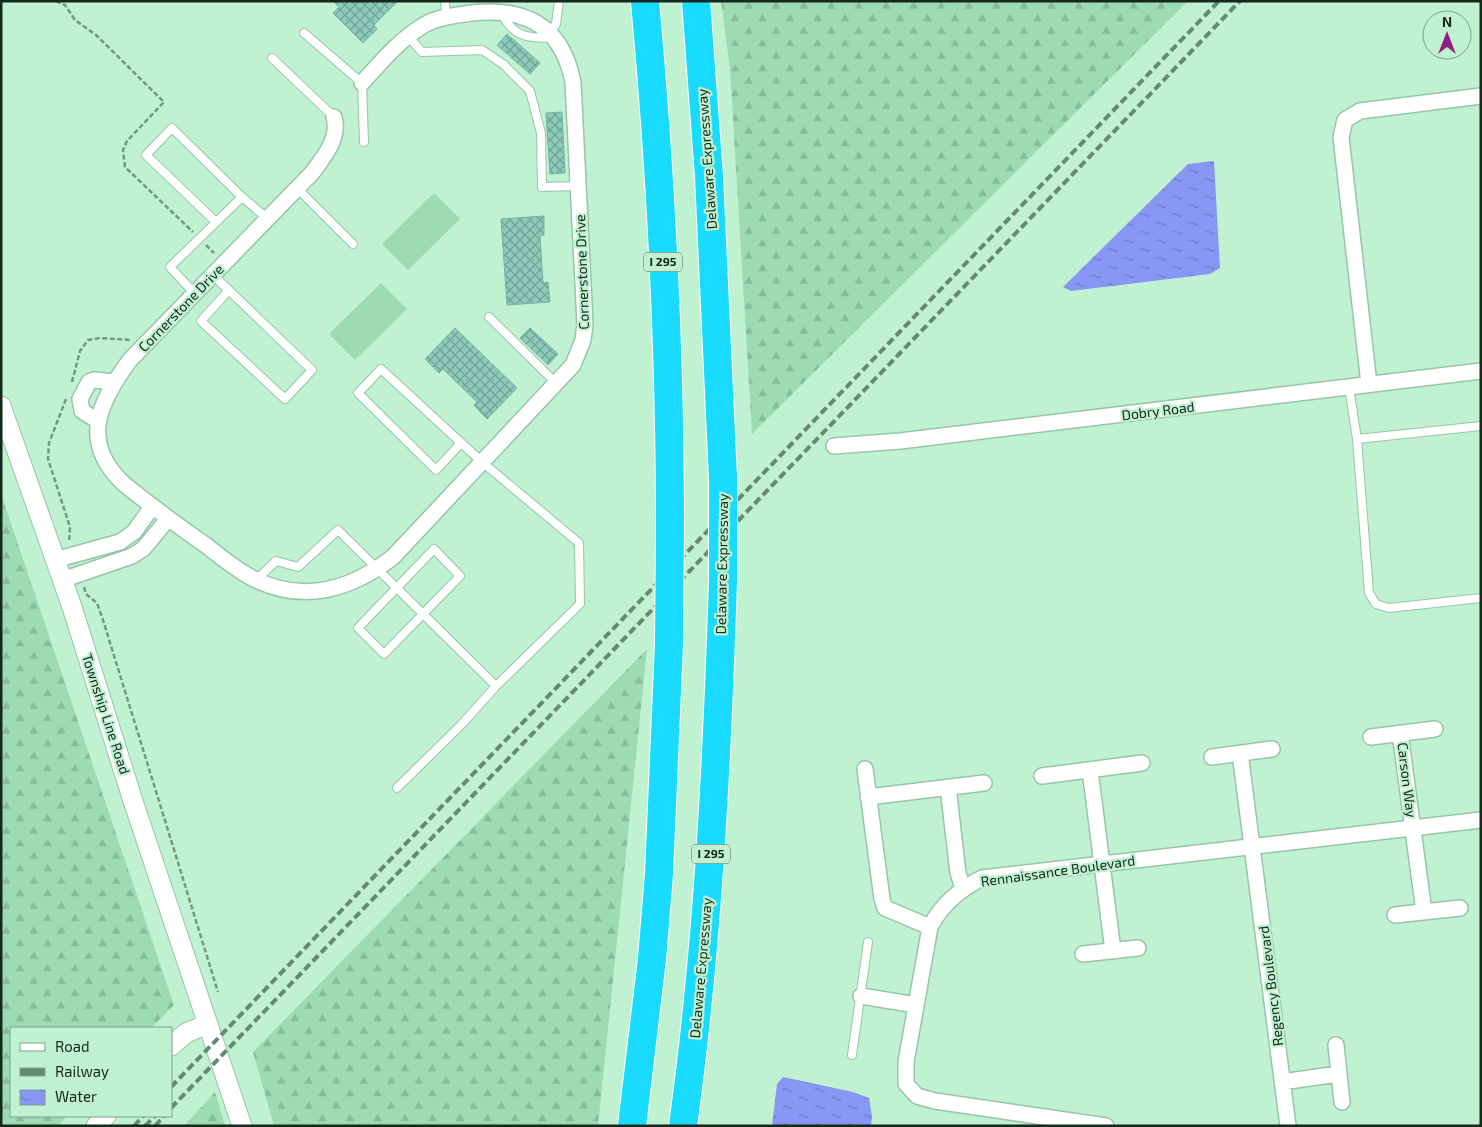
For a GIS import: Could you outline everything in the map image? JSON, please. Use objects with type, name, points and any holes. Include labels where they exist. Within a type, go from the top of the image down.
[{"type":"highway","name":"I 295","points":[[632,1126],[652,960],[659,874],[669,644],[670,523],[666,314],[658,163],[644,1]]},
{"type":"highway","name":"Delaware Expressway","points":[[683,1126],[704,950],[711,853],[723,581],[722,478],[709,176],[696,1]]},
{"type":"street","name":"Cornerstone Drive","points":[[334,118],[334,136],[326,154],[298,189],[130,360],[114,382],[102,405],[98,421],[98,442],[103,460],[112,474],[152,507],[256,580],[276,587],[312,591],[332,589],[353,583],[393,557],[557,384],[577,358],[585,324],[573,82],[569,63],[553,36],[527,17],[501,12],[485,11],[446,18],[424,25],[408,36],[362,83]]},
{"type":"street","points":[[1369,384],[1340,137],[1345,120],[1360,111],[1481,96]]},
{"type":"street","name":"Dobry Road","points":[[834,446],[900,441],[1481,371]]},
{"type":"street","points":[[98,421],[82,411],[80,406],[86,385],[94,380],[114,382]]},
{"type":"street","name":"Township Line Road","points":[[1,406],[64,558],[133,801],[242,1126]]},
{"type":"street","points":[[64,558],[120,542],[134,532],[152,507]]},
{"type":"street","points":[[70,577],[132,556],[143,549],[168,518]]},
{"type":"street","points":[[1371,737],[1435,729]]},
{"type":"street","name":"Carson Way","points":[[1400,732],[1424,912]]},
{"type":"street","points":[[1212,756],[1272,749]]},
{"type":"street","name":"Regency Boulevard","points":[[1240,753],[1254,847],[1288,1126]]},
{"type":"street","points":[[1042,776],[1142,763]]},
{"type":"street","points":[[865,769],[882,899],[885,908],[930,927]]},
{"type":"street","points":[[1090,770],[1113,951]]},
{"type":"street","points":[[868,797],[984,783]]},
{"type":"street","points":[[948,787],[958,873],[963,888]]},
{"type":"street","name":"Rennaissance Boulevard","points":[[1106,1126],[935,1101],[917,1096],[906,1084],[906,1062],[930,927],[938,912],[963,888],[982,878],[1481,820]]},
{"type":"street","points":[[1395,916],[1460,908]]},
{"type":"street","points":[[1083,954],[1138,948]]},
{"type":"street","points":[[861,996],[916,1005]]},
{"type":"street","points":[[172,1045],[186,1033],[208,1024]]},
{"type":"street","points":[[1336,1045],[1342,1102]]},
{"type":"street","points":[[1282,1082],[1338,1074]]},
{"type":"street","points":[[96,1126],[105,1117]]},
{"type":"lane","points":[[445,1],[446,18]]},
{"type":"lane","points":[[553,36],[559,1]]},
{"type":"lane","points":[[304,33],[362,83],[364,142]]},
{"type":"lane","points":[[408,36],[422,52],[482,50],[503,64],[530,91],[541,133],[542,187],[579,186]]},
{"type":"lane","points":[[272,58],[334,118]]},
{"type":"lane","points":[[216,222],[146,155],[172,128],[268,219]]},
{"type":"lane","points":[[298,189],[353,244]]},
{"type":"lane","points":[[195,294],[170,267],[242,196]]},
{"type":"lane","points":[[214,275],[312,370],[284,399],[202,321],[229,290]]},
{"type":"lane","points":[[489,317],[557,384]]},
{"type":"lane","points":[[397,788],[462,724],[496,686],[580,604],[579,543],[482,462],[381,369],[358,393],[436,470],[461,443]]},
{"type":"lane","points":[[1350,387],[1368,593],[1376,604],[1389,608],[1481,598]]},
{"type":"lane","points":[[1356,439],[1481,426]]},
{"type":"lane","points":[[256,580],[276,561],[298,567],[338,530],[496,686]]},
{"type":"lane","points":[[434,549],[460,576],[384,654],[358,628],[397,587],[434,549]]},
{"type":"lane","points":[[852,1055],[868,942]]},
{"type":"path","points":[[56,1],[65,5],[75,20],[96,35],[164,102],[127,141],[123,150],[125,167],[214,253],[209,260]]},
{"type":"path","points":[[70,389],[80,351],[88,340],[100,338],[130,340],[136,337]]},
{"type":"path","points":[[64,558],[70,527],[48,459],[49,443],[67,397]]},
{"type":"path","points":[[70,577],[97,603],[218,992]]},
{"type":"green space","points":[[721,1],[1188,1],[752,434],[730,69]]},
{"type":"green space","points":[[434,193],[460,219],[408,270],[382,244]]},
{"type":"green space","points":[[381,283],[407,309],[355,360],[329,334]]},
{"type":"green space","points":[[1,494],[174,1005],[152,1027],[10,1027],[10,1117],[66,1117],[58,1126],[1,1126]]},
{"type":"green space","points":[[647,649],[598,1126],[274,1126],[253,1052]]},
{"type":"green space","points":[[215,1092],[225,1126],[184,1126]]},
{"type":"water","points":[[1214,161],[1220,268],[1210,274],[1071,291],[1063,287],[1188,164]]},
{"type":"water","points":[[783,1077],[853,1092],[869,1098],[872,1116],[871,1126],[772,1126],[777,1084]]},
{"type":"building","points":[[333,1],[398,1],[374,25],[377,29],[363,43],[333,13],[339,7]]},
{"type":"building","points":[[507,34],[540,63],[530,74],[497,45]]},
{"type":"building","points":[[562,112],[565,173],[550,174],[546,113]]},
{"type":"building","points":[[544,216],[544,235],[540,236],[543,283],[548,282],[550,302],[507,305],[501,219]]},
{"type":"building","points":[[455,328],[517,388],[487,419],[474,405],[477,402],[443,369],[439,373],[425,359]]},
{"type":"building","points":[[530,328],[558,354],[548,365],[520,338]]},
{"type":"railway","points":[[172,1086],[1219,1]]},
{"type":"railway","points":[[172,1107],[1240,1]]},
{"type":"railway","points":[[134,1126],[142,1117]]},
{"type":"railway","points":[[145,1126],[154,1117]]},
{"type":"railway","points":[[155,1126],[163,1117]]}]
